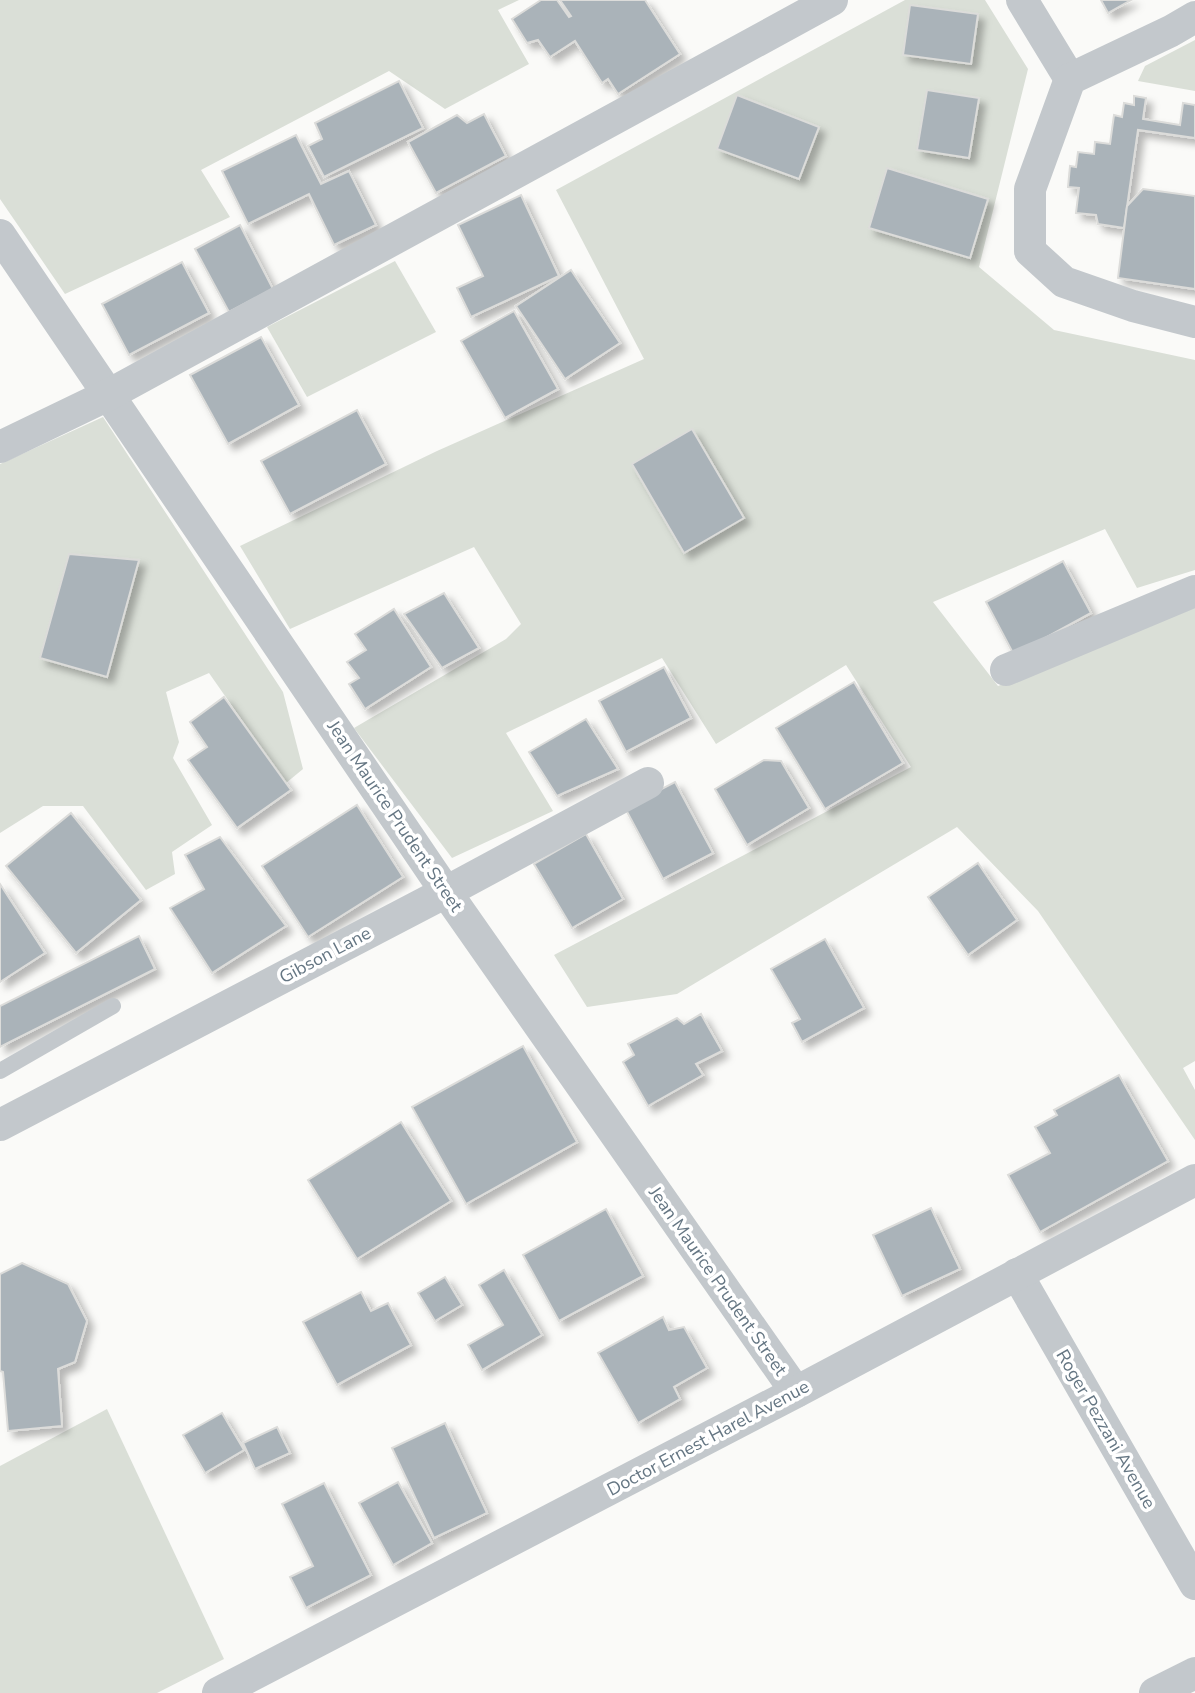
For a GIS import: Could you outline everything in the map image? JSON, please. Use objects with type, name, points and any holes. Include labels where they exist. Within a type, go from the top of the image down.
[{"type":"street","points":[[0,447],[110,394],[832,0]]},
{"type":"street","points":[[1022,0],[1070,79]]},
{"type":"street","points":[[1195,17],[1070,79],[1030,189],[1030,251],[1064,282],[1133,306],[1195,322]]},
{"type":"street","name":"Jean Maurice Prudent Street","points":[[0,235],[446,892],[796,1392]]},
{"type":"street","points":[[1006,670],[1195,590]]},
{"type":"street","name":"Gibson Lane","points":[[0,1125],[446,892],[648,783]]},
{"type":"street","name":"Doctor Ernest Harel Avenue","points":[[218,1693],[796,1392],[1195,1180]]},
{"type":"street","name":"Roger Pezzani Avenue","points":[[1017,1274],[1195,1584]]},
{"type":"street","points":[[1155,1693],[1195,1673]]},
{"type":"lane","points":[[0,1071],[113,1006]]},
{"type":"shaded area","points":[[0,0],[519,0],[498,10],[529,64],[445,109],[389,71],[201,170],[230,217],[65,294],[0,199]]},
{"type":"shaded area","points":[[905,0],[985,0],[1028,69],[979,267],[1054,330],[1195,360],[1195,570],[1137,588],[1105,529],[933,602],[998,686],[1195,607],[1195,1061],[1183,1068],[1195,1090],[1195,1140],[1038,911],[957,827],[677,994],[587,1007],[554,955],[911,767],[846,665],[716,744],[662,658],[506,733],[553,811],[452,858],[354,728],[506,639],[521,624],[474,547],[290,629],[240,546],[437,451],[644,359],[556,190]]},
{"type":"shaded area","points":[[1195,40],[1195,91],[1138,81],[1145,66]]},
{"type":"shaded area","points":[[395,261],[436,332],[307,397],[267,327]]},
{"type":"shaded area","points":[[103,417],[283,692],[303,769],[286,783],[209,673],[166,692],[179,742],[173,758],[212,825],[172,852],[175,874],[146,890],[83,806],[43,806],[0,833],[0,464]]},
{"type":"shaded area","points":[[107,1409],[224,1659],[157,1693],[0,1693],[0,1466]]},
{"type":"building","points":[[541,0],[557,0],[569,17],[571,16],[560,0],[645,0],[680,54],[618,94],[608,79],[602,83],[575,41],[550,57],[538,40],[527,43],[512,19]]},
{"type":"building","points":[[1101,0],[1131,0],[1108,13]]},
{"type":"building","points":[[910,5],[978,14],[971,64],[903,55]]},
{"type":"building","points":[[399,81],[423,128],[324,177],[308,146],[322,139],[315,123]]},
{"type":"building","points":[[927,90],[979,98],[969,158],[917,150]]},
{"type":"building","points":[[737,95],[819,127],[799,179],[717,149]]},
{"type":"building","points":[[1134,96],[1146,98],[1143,119],[1180,125],[1183,103],[1195,105],[1195,138],[1138,130],[1124,228],[1098,224],[1096,215],[1076,213],[1079,188],[1068,187],[1070,166],[1076,167],[1078,152],[1094,154],[1095,142],[1110,144],[1114,115],[1122,117],[1124,103],[1134,105]]},
{"type":"building","points":[[484,114],[506,156],[436,193],[408,142],[457,115],[467,123]]},
{"type":"building","points":[[296,135],[321,184],[349,171],[376,225],[334,245],[309,194],[248,224],[222,171]]},
{"type":"building","points":[[887,168],[988,199],[970,258],[869,228]]},
{"type":"building","points":[[1143,189],[1195,196],[1195,289],[1118,278],[1127,206]]},
{"type":"building","points":[[521,195],[559,276],[471,317],[457,288],[483,276],[458,225]]},
{"type":"building","points":[[240,225],[273,289],[229,312],[195,249]]},
{"type":"building","points":[[182,262],[209,313],[129,355],[102,304]]},
{"type":"building","points":[[571,270],[620,343],[565,379],[516,306]]},
{"type":"building","points":[[514,311],[558,389],[505,418],[461,341]]},
{"type":"building","points":[[261,337],[299,405],[228,444],[190,375]]},
{"type":"building","points":[[357,410],[386,464],[290,514],[261,461]]},
{"type":"building","points":[[692,429],[744,518],[684,553],[632,464]]},
{"type":"building","points":[[69,554],[139,560],[107,677],[40,658]]},
{"type":"building","points":[[1063,561],[1091,613],[1014,655],[986,602]]},
{"type":"building","points":[[444,593],[479,648],[442,668],[404,614]]},
{"type":"building","points":[[394,609],[431,667],[365,709],[349,684],[359,678],[347,662],[366,650],[355,634]]},
{"type":"building","points":[[664,667],[691,718],[626,752],[599,701]]},
{"type":"building","points":[[854,682],[903,763],[825,809],[776,728]]},
{"type":"building","points":[[224,697],[291,790],[237,828],[188,760],[207,747],[190,722]]},
{"type":"building","points":[[586,719],[618,769],[557,796],[529,752]]},
{"type":"building","points":[[764,760],[781,761],[809,808],[747,845],[715,789]]},
{"type":"building","points":[[675,782],[713,853],[663,879],[625,808]]},
{"type":"building","points":[[357,805],[403,877],[308,937],[262,866]]},
{"type":"building","points":[[71,813],[141,900],[76,953],[6,866]]},
{"type":"building","points":[[586,834],[623,899],[572,928],[534,864]]},
{"type":"building","points":[[220,837],[286,926],[212,973],[170,908],[204,889],[185,855]]},
{"type":"building","points":[[978,863],[1017,920],[968,955],[928,897]]},
{"type":"building","points":[[0,884],[45,953],[0,982]]},
{"type":"building","points":[[139,936],[155,969],[0,1047],[0,1006]]},
{"type":"building","points":[[825,939],[864,1008],[802,1042],[792,1023],[800,1019],[771,969]]},
{"type":"building","points":[[701,1014],[722,1051],[696,1064],[703,1075],[648,1106],[623,1062],[634,1055],[628,1044],[677,1018],[684,1024]]},
{"type":"building","points":[[523,1046],[577,1142],[466,1204],[412,1107]]},
{"type":"building","points":[[1119,1075],[1168,1161],[1040,1232],[1008,1175],[1050,1153],[1035,1127],[1057,1115],[1054,1110]]},
{"type":"building","points":[[401,1122],[451,1201],[357,1259],[308,1180]]},
{"type":"building","points":[[931,1208],[960,1269],[902,1296],[873,1235]]},
{"type":"building","points":[[606,1209],[643,1276],[559,1321],[523,1255]]},
{"type":"building","points":[[22,1263],[68,1284],[87,1321],[75,1362],[58,1369],[62,1426],[8,1431],[3,1372],[0,1371],[0,1274]]},
{"type":"building","points":[[504,1270],[542,1335],[482,1370],[468,1345],[503,1325],[479,1285]]},
{"type":"building","points":[[445,1277],[462,1305],[435,1321],[418,1293]]},
{"type":"building","points":[[361,1292],[371,1311],[388,1303],[411,1345],[337,1385],[303,1322]]},
{"type":"building","points":[[663,1317],[669,1330],[684,1327],[707,1368],[674,1387],[680,1399],[638,1423],[598,1353]]},
{"type":"building","points":[[222,1413],[244,1450],[205,1473],[183,1435]]},
{"type":"building","points":[[445,1423],[487,1513],[434,1538],[392,1448]]},
{"type":"building","points":[[277,1427],[290,1453],[255,1469],[243,1443]]},
{"type":"building","points":[[398,1482],[432,1543],[393,1565],[359,1503]]},
{"type":"building","points":[[324,1483],[371,1575],[306,1608],[290,1577],[313,1566],[282,1504]]}]
